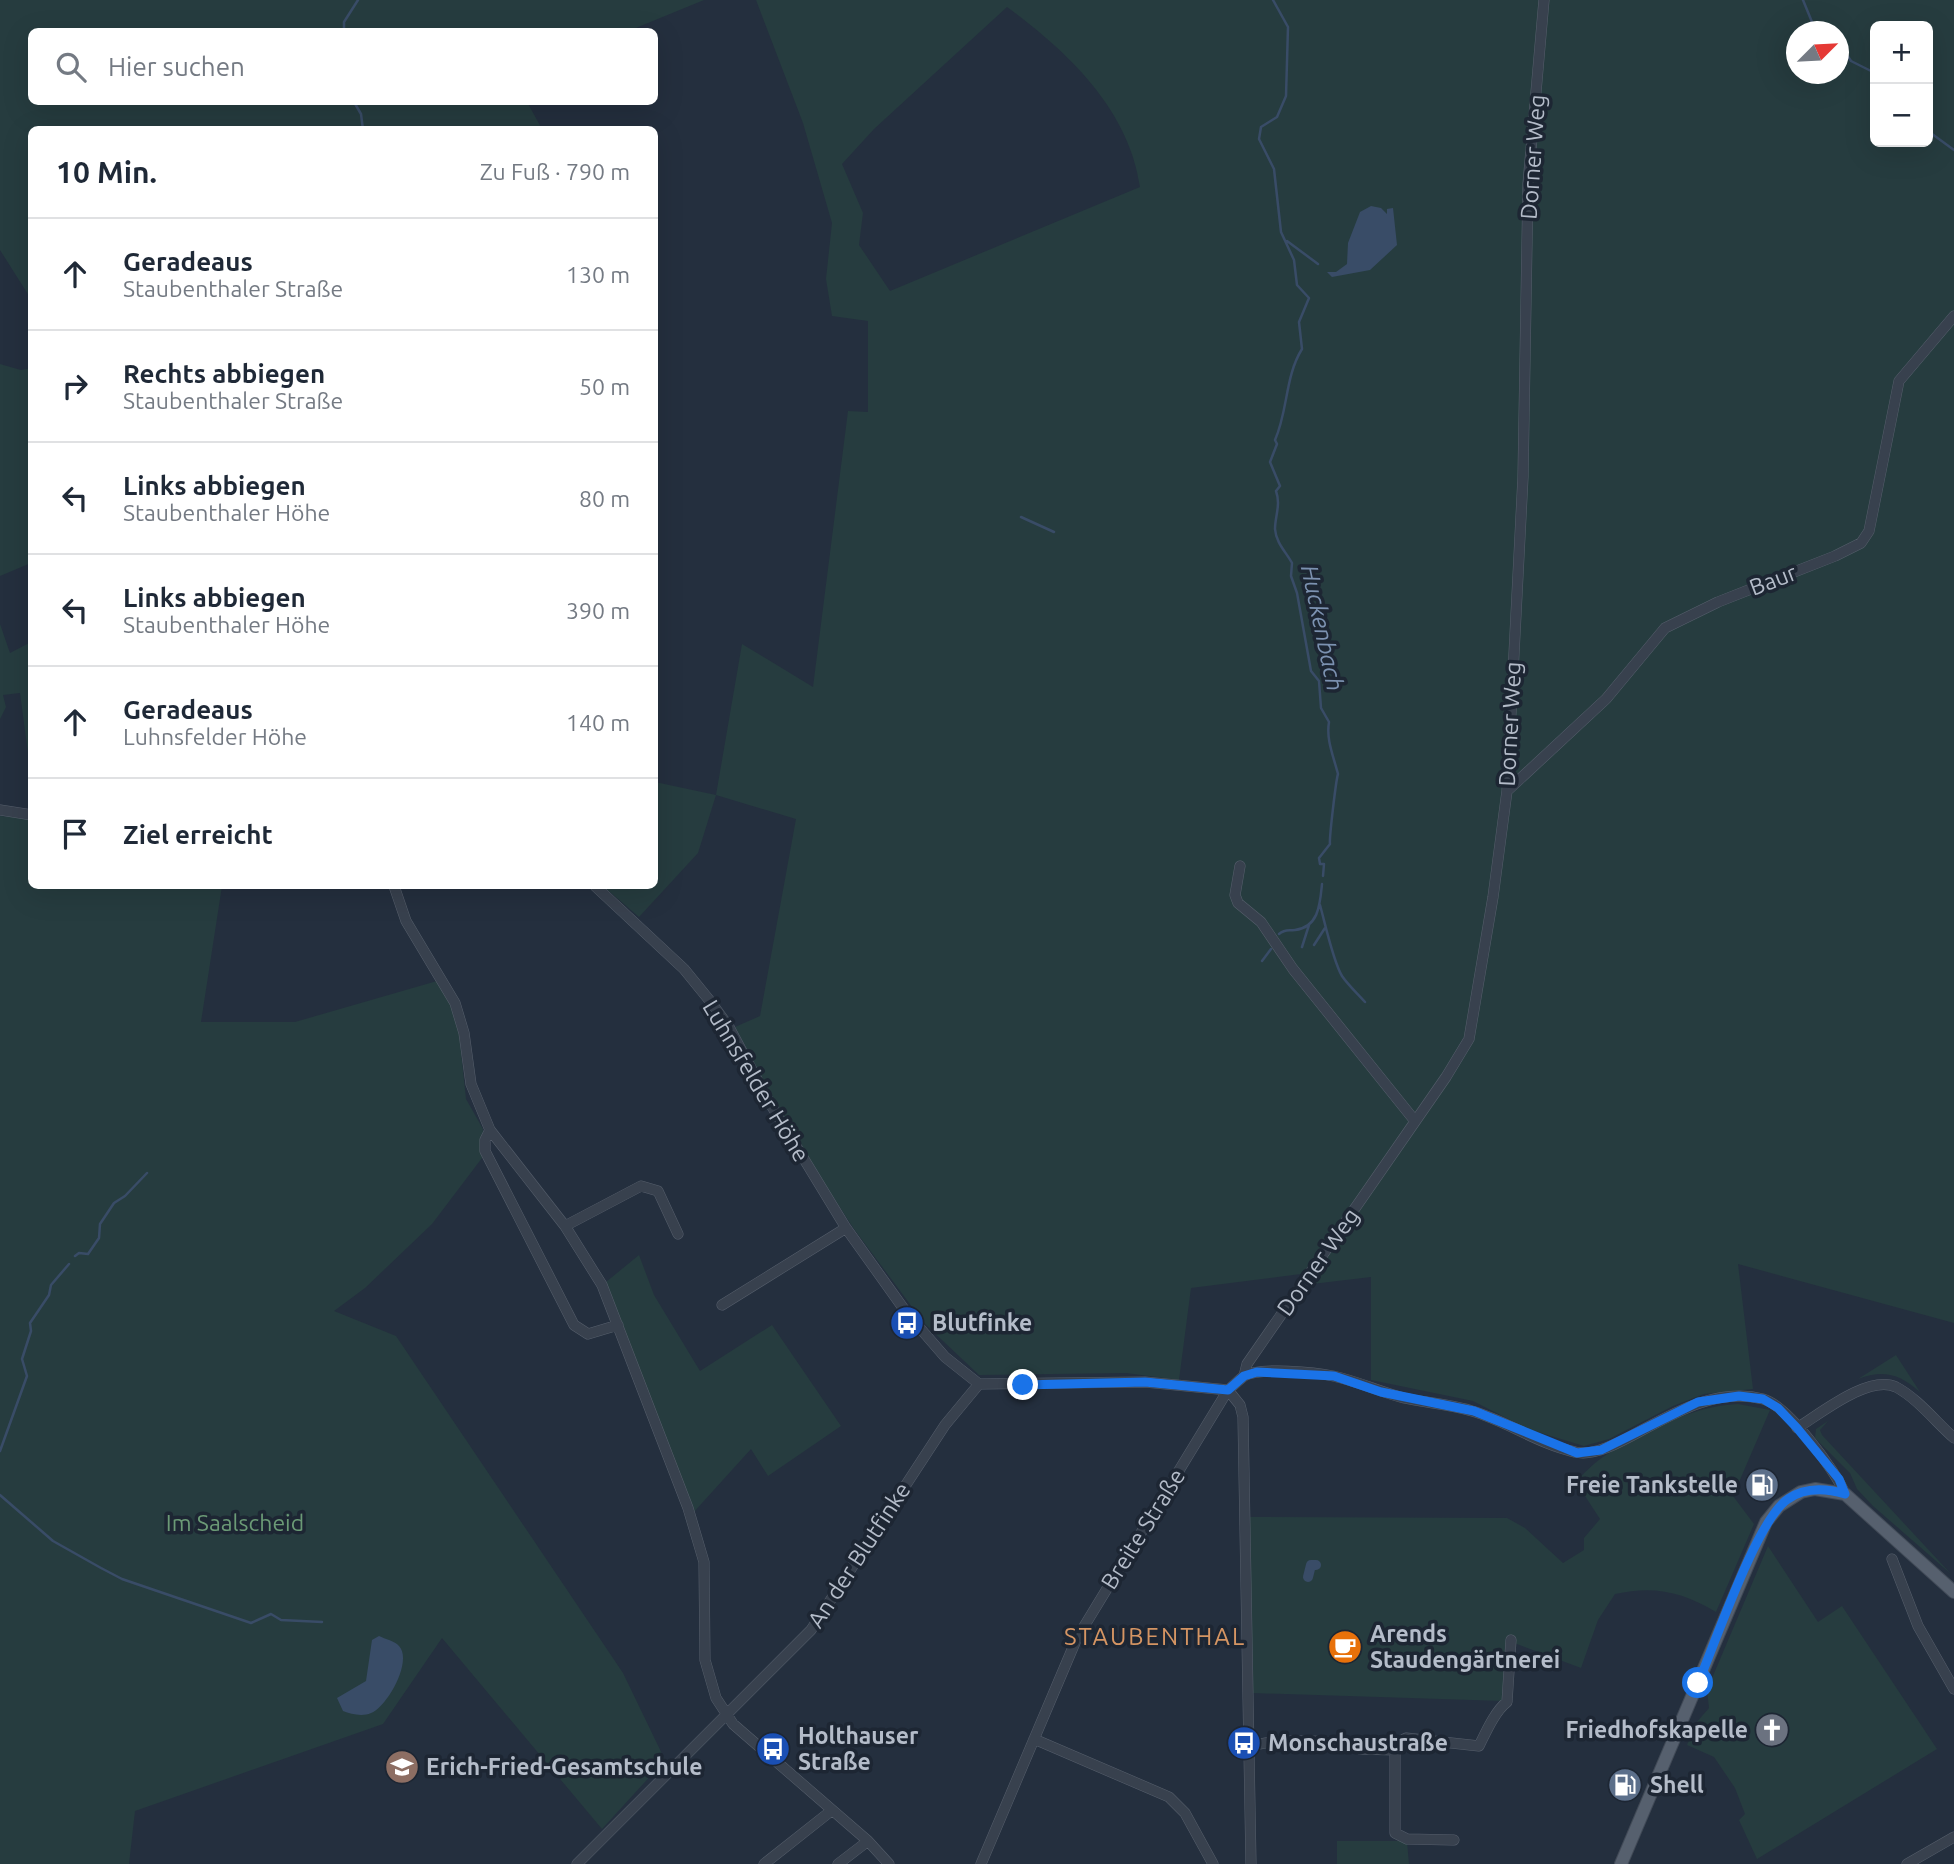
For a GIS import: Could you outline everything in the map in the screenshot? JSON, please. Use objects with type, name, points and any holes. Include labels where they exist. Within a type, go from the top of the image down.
[{"type":"main road","points":[[1621,1864],[1766,1522],[1779,1506],[1801,1492],[1815,1489],[1845,1494],[1954,1592]]},
{"type":"street","name":"Dorner Weg","points":[[1244,1376],[1247,1364],[1469,1039],[1493,897],[1507,791],[1523,477],[1528,184],[1544,0]]},
{"type":"street","name":"Baur","points":[[1507,791],[1606,699],[1653,640],[1670,625],[1861,543],[1869,531],[1899,381],[1954,317]]},
{"type":"street","points":[[0,810],[28,814]]},
{"type":"street","points":[[1240,866],[1236,900],[1261,922],[1293,970],[1415,1121]]},
{"type":"street","points":[[395,889],[406,922],[454,1003],[464,1033],[471,1084],[490,1130],[565,1226],[602,1285],[618,1325],[688,1508],[704,1562],[705,1660],[709,1682],[726,1717],[831,1811],[868,1840],[889,1864]]},
{"type":"street","name":"Luhnsfelder Höhe","points":[[598,889],[684,969],[716,1009],[846,1228],[928,1339],[979,1384]]},
{"type":"street","points":[[490,1130],[485,1140],[485,1151],[574,1325],[588,1334],[618,1325]]},
{"type":"street","points":[[565,1226],[641,1186],[658,1191],[678,1234]]},
{"type":"street","points":[[722,1305],[846,1228]]},
{"type":"street","points":[[1244,1376],[1257,1372],[1334,1376],[1381,1392],[1474,1411],[1577,1453],[1601,1450],[1683,1407],[1739,1396],[1771,1402],[1797,1428],[1839,1479],[1845,1494]]},
{"type":"street","name":"Breite Straße","points":[[981,1864],[1077,1637],[1228,1390],[1244,1376]]},
{"type":"street","points":[[979,1384],[1145,1382],[1228,1390],[1240,1405],[1243,1418],[1251,1864]]},
{"type":"street","name":"An der Blutfinke","points":[[577,1864],[811,1630],[945,1424],[979,1384]]},
{"type":"street","points":[[1797,1428],[1865,1387],[1885,1384],[1903,1392],[1954,1438]]},
{"type":"street","points":[[1892,1559],[1918,1626],[1954,1689]]},
{"type":"street","points":[[1454,1840],[1406,1839],[1395,1833],[1395,1750],[1399,1742],[1406,1738],[1479,1746],[1492,1726],[1495,1710],[1507,1702],[1511,1640]]},
{"type":"street","points":[[1034,1739],[1169,1797],[1185,1813],[1213,1864]]},
{"type":"street","points":[[1249,1746],[1276,1741],[1312,1741],[1348,1743],[1360,1749],[1395,1750]]},
{"type":"street","points":[[764,1864],[831,1811]]},
{"type":"street","points":[[1907,1864],[1954,1838]]},
{"type":"street","points":[[838,1864],[868,1840]]},
{"type":"green space","points":[[0,0],[704,0],[636,28],[28,28],[28,105],[529,105],[540,126],[28,126],[28,294],[0,250]]},
{"type":"green space","points":[[756,0],[1954,0],[1954,1323],[1738,1264],[1753,1389],[1704,1394],[1673,1406],[1609,1439],[1584,1446],[1528,1429],[1473,1401],[1371,1380],[1371,1277],[1312,1284],[1301,1274],[1191,1288],[1179,1380],[1126,1373],[979,1375],[924,1323],[854,1229],[793,1135],[735,1027],[760,1016],[796,819],[716,795],[742,644],[813,687],[848,411],[868,412],[868,321],[832,316],[826,279],[832,223],[803,123]],"holes":[[[1007,7],[1073,63],[1109,107],[1134,159],[1140,187],[890,291],[859,245],[863,213],[842,164],[874,129]]]},
{"type":"green space","points":[[0,364],[21,370],[28,369],[28,564],[0,576]]},
{"type":"green space","points":[[0,624],[10,653],[28,644],[28,753],[20,693],[3,695],[6,707],[0,719]]},
{"type":"green space","points":[[658,783],[716,795],[698,853],[639,917],[606,889],[658,889]]},
{"type":"green space","name":"Im Saalscheid","points":[[0,816],[28,818],[28,889],[222,889],[201,1022],[295,1022],[437,981],[446,991],[458,1023],[466,1099],[483,1129],[482,1158],[432,1224],[365,1288],[334,1311],[396,1336],[623,1673],[665,1760],[602,1829],[442,1638],[383,1724],[135,1811],[129,1864],[0,1864]]},
{"type":"green space","points":[[639,1255],[654,1295],[700,1371],[772,1325],[841,1426],[768,1476],[751,1449],[693,1513],[606,1282]]},
{"type":"green space","points":[[1896,1355],[1920,1392],[1891,1375],[1875,1374],[1858,1379]]},
{"type":"green space","points":[[1738,1404],[1770,1410],[1733,1496],[1754,1524],[1716,1612],[1692,1599],[1668,1592],[1643,1590],[1615,1594],[1598,1620],[1581,1668],[1509,1641],[1503,1701],[1252,1693],[1250,1517],[1507,1518],[1525,1528],[1563,1563],[1584,1550],[1584,1538],[1600,1519],[1585,1496],[1571,1486],[1591,1467],[1618,1448],[1667,1422],[1703,1410]]},
{"type":"green space","points":[[1828,1421],[1820,1430],[1822,1435],[1951,1574],[1873,1506],[1857,1489],[1850,1473],[1815,1438],[1816,1429]]},
{"type":"green space","points":[[1768,1546],[1818,1622],[1842,1606],[1937,1749],[1757,1859],[1739,1820],[1745,1814],[1735,1788],[1714,1757],[1687,1745],[1696,1723],[1709,1708],[1707,1690]]},
{"type":"green space","points":[[1337,1841],[1407,1841],[1409,1864],[1337,1864]]},
{"type":"water","points":[[1371,206],[1381,208],[1387,214],[1387,209],[1393,208],[1397,245],[1370,270],[1332,277],[1327,272],[1336,272],[1347,264],[1348,243],[1360,212]]},
{"type":"water","points":[[379,1636],[397,1644],[402,1653],[401,1672],[396,1683],[384,1702],[371,1713],[360,1715],[343,1711],[337,1698],[366,1681],[372,1640]]},
{"type":"waterway","points":[[344,28],[344,22],[358,0]]},
{"type":"waterway","name":"Huckenbach","points":[[1273,0],[1288,27],[1286,96],[1277,117],[1261,127],[1259,139],[1274,169],[1281,232],[1294,260],[1297,285],[1309,298],[1299,322],[1302,349],[1292,371],[1275,440],[1277,444],[1270,462],[1280,486],[1276,491],[1276,534],[1292,563],[1291,576],[1297,593],[1311,671],[1319,681],[1321,708],[1329,722],[1329,741],[1338,774],[1330,844],[1319,858],[1320,864],[1324,864],[1323,876]]},
{"type":"waterway","points":[[1803,0],[1812,21]]},
{"type":"waterway","points":[[1849,58],[1870,70]]},
{"type":"waterway","points":[[356,105],[361,114],[362,126]]},
{"type":"waterway","points":[[1933,135],[1954,150]]},
{"type":"waterway","points":[[1287,241],[1318,264]]},
{"type":"waterway","points":[[1021,517],[1054,532]]},
{"type":"waterway","name":"Huckenbach","points":[[1279,934],[1303,928],[1314,919],[1319,907],[1322,884]]},
{"type":"waterway","points":[[1320,905],[1332,952],[1342,976],[1365,1002]]},
{"type":"waterway","points":[[1302,947],[1309,925]]},
{"type":"waterway","points":[[1314,945],[1325,928]]},
{"type":"waterway","name":"Huckenbach","points":[[1262,961],[1271,949]]},
{"type":"waterway","points":[[75,1256],[79,1253],[88,1254],[99,1238],[100,1224],[114,1203],[125,1196],[147,1173]]},
{"type":"waterway","points":[[0,1451],[27,1376],[22,1359],[31,1331],[30,1323],[49,1295],[51,1285],[69,1264]]},
{"type":"waterway","points":[[0,1495],[53,1541],[122,1579],[251,1623],[271,1614],[281,1620],[322,1622]]},
{"type":"waterway","points":[[1308,1577],[1311,1565],[1316,1565]]},
{"type":"place","name":"Blutfinke","points":[[907,1323]]},
{"type":"place","name":"Freie Tankstelle","points":[[1762,1485]]},
{"type":"place","name":"Arends Staudengärtnerei","points":[[1345,1647]]},
{"type":"place","name":"Friedhofskapelle","points":[[1772,1730]]},
{"type":"place","name":"Monschaustraße","points":[[1244,1743]]},
{"type":"place","name":"Holthauser Straße","points":[[773,1749]]},
{"type":"place","name":"Erich-Fried-Gesamtschule","points":[[402,1767]]},
{"type":"place","name":"Shell","points":[[1625,1785]]},
{"type":"district","name":"STAUBENTHAL","points":[[1155,1637]]},
{"type":"route","points":[[1023,1385],[1145,1382],[1211,1391],[1228,1390],[1244,1376],[1257,1372],[1334,1376],[1381,1392],[1474,1411],[1518,1432],[1577,1453],[1601,1450],[1683,1407],[1698,1402],[1739,1396],[1771,1402],[1830,1467],[1845,1494],[1815,1489],[1801,1492],[1773,1512],[1766,1522],[1698,1683]]}]
